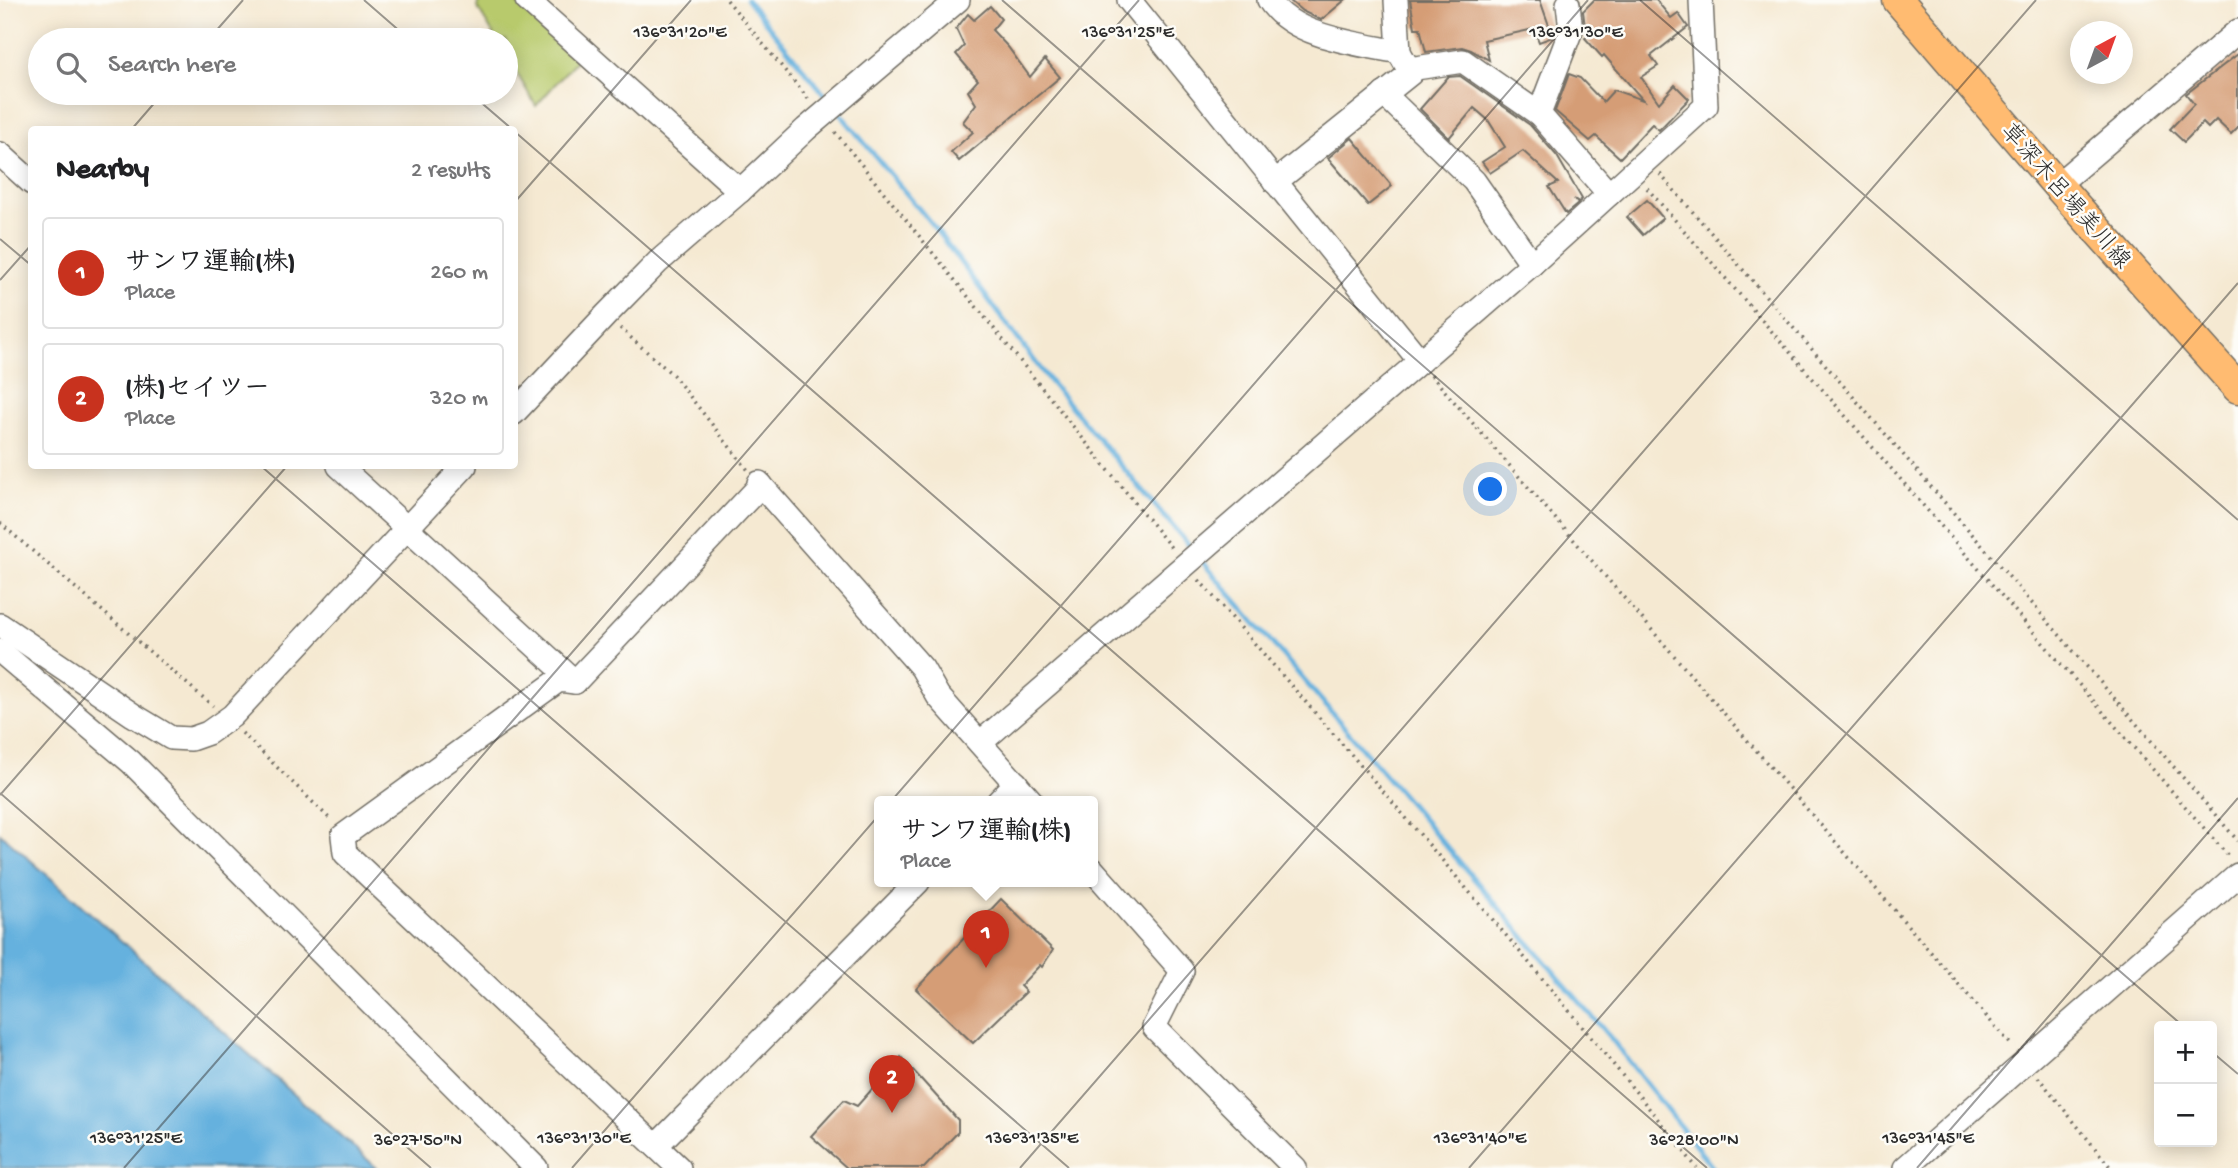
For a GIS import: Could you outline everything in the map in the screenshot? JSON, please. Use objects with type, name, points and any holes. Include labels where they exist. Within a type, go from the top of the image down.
[{"type":"main road","name":"草深木呂場美川線","points":[[1898,0],[2057,185],[2235,378]]},
{"type":"street","points":[[527,0],[740,191]]},
{"type":"street","points":[[518,408],[658,262],[829,109],[958,0]]},
{"type":"street","points":[[1129,0],[1420,361]]},
{"type":"street","points":[[1269,0],[1273,7],[1313,34],[1404,61],[1463,61],[1539,114],[1609,194]]},
{"type":"street","points":[[1275,182],[1411,73],[1404,61],[1396,0]]},
{"type":"street","points":[[980,743],[1532,264],[1706,106],[1701,0]]},
{"type":"street","points":[[1539,114],[1571,30],[1571,1]]},
{"type":"street","points":[[2057,185],[2237,37]]},
{"type":"street","points":[[1384,94],[1474,181],[1532,264]]},
{"type":"street","points":[[0,154],[28,179]]},
{"type":"street","points":[[342,469],[575,682]]},
{"type":"street","points":[[0,625],[171,738],[191,739],[208,733],[228,719],[462,469]]},
{"type":"street","points":[[575,682],[760,484],[922,668],[938,696],[1027,796]]},
{"type":"street","points":[[0,651],[131,762],[536,1168]]},
{"type":"street","points":[[575,682],[559,680],[345,834],[345,853],[679,1168]]},
{"type":"street","points":[[1004,796],[1016,783]]},
{"type":"street","points":[[1905,1168],[2238,875]]},
{"type":"street","points":[[1098,876],[1182,971],[1154,1027],[1295,1168]]},
{"type":"street","points":[[656,1146],[913,887]]},
{"type":"path","points":[[727,0],[829,109],[1185,565],[1462,884],[1697,1168]]},
{"type":"path","points":[[1641,166],[2238,841]]},
{"type":"path","points":[[1641,166],[2238,867]]},
{"type":"path","points":[[606,315],[673,374],[760,484]]},
{"type":"path","points":[[1420,361],[2026,1061],[2111,1168]]},
{"type":"path","points":[[0,523],[228,719],[345,834]]},
{"type":"green space","points":[[479,0],[513,0],[579,57],[536,106],[518,75],[518,28],[490,28],[477,7]]},
{"type":"water","points":[[0,833],[377,1168],[0,1168]]},
{"type":"building","points":[[1289,0],[1345,0],[1321,20],[1302,11]]},
{"type":"building","points":[[1410,0],[1540,0],[1553,37],[1539,42],[1534,29],[1484,40],[1489,60],[1462,47],[1426,52],[1420,28],[1415,28]]},
{"type":"building","points":[[1594,0],[1656,0],[1671,18],[1678,13],[1688,27],[1651,56],[1658,66],[1641,77],[1659,103],[1675,85],[1689,99],[1659,130],[1652,124],[1620,158],[1596,136],[1590,141],[1555,111],[1569,74],[1580,78],[1603,102],[1614,90],[1643,100],[1604,55],[1602,57],[1585,38],[1590,34],[1585,27],[1583,11]]},
{"type":"building","points":[[990,6],[1001,19],[992,30],[1030,77],[1045,59],[1060,77],[959,161],[951,152],[973,132],[963,122],[976,104],[968,91],[978,80],[956,54],[964,46],[956,29],[968,14],[974,20]]},
{"type":"building","points":[[2238,54],[2238,127],[2231,134],[2216,120],[2208,128],[2203,123],[2184,142],[2170,129],[2194,104],[2186,94]]},
{"type":"building","points":[[1460,76],[1530,125],[1557,156],[1582,199],[1579,202],[1574,199],[1578,204],[1566,214],[1549,187],[1558,183],[1523,151],[1490,173],[1482,162],[1505,147],[1488,120],[1474,108],[1449,138],[1420,109],[1448,77]]},
{"type":"building","points":[[1352,138],[1392,186],[1368,205],[1328,158]]},
{"type":"building","points":[[1647,200],[1663,218],[1643,235],[1627,217]]},
{"type":"building","points":[[1001,899],[1053,950],[1042,967],[1040,965],[1020,986],[1026,992],[973,1043],[916,989]]},
{"type":"building","points":[[901,1057],[958,1120],[958,1132],[924,1168],[847,1168],[811,1136],[844,1100],[857,1106]]},
{"type":"waterway","points":[[747,0],[830,101]]},
{"type":"waterway","points":[[838,111],[934,227],[1051,383],[1193,550]]},
{"type":"waterway","points":[[1201,560],[1613,1041],[1713,1168]]},
{"type":"place","name":"サンワ運輸(株)","points":[[986,968]]},
{"type":"place","name":"(株)セイツー","points":[[892,1113]]}]
